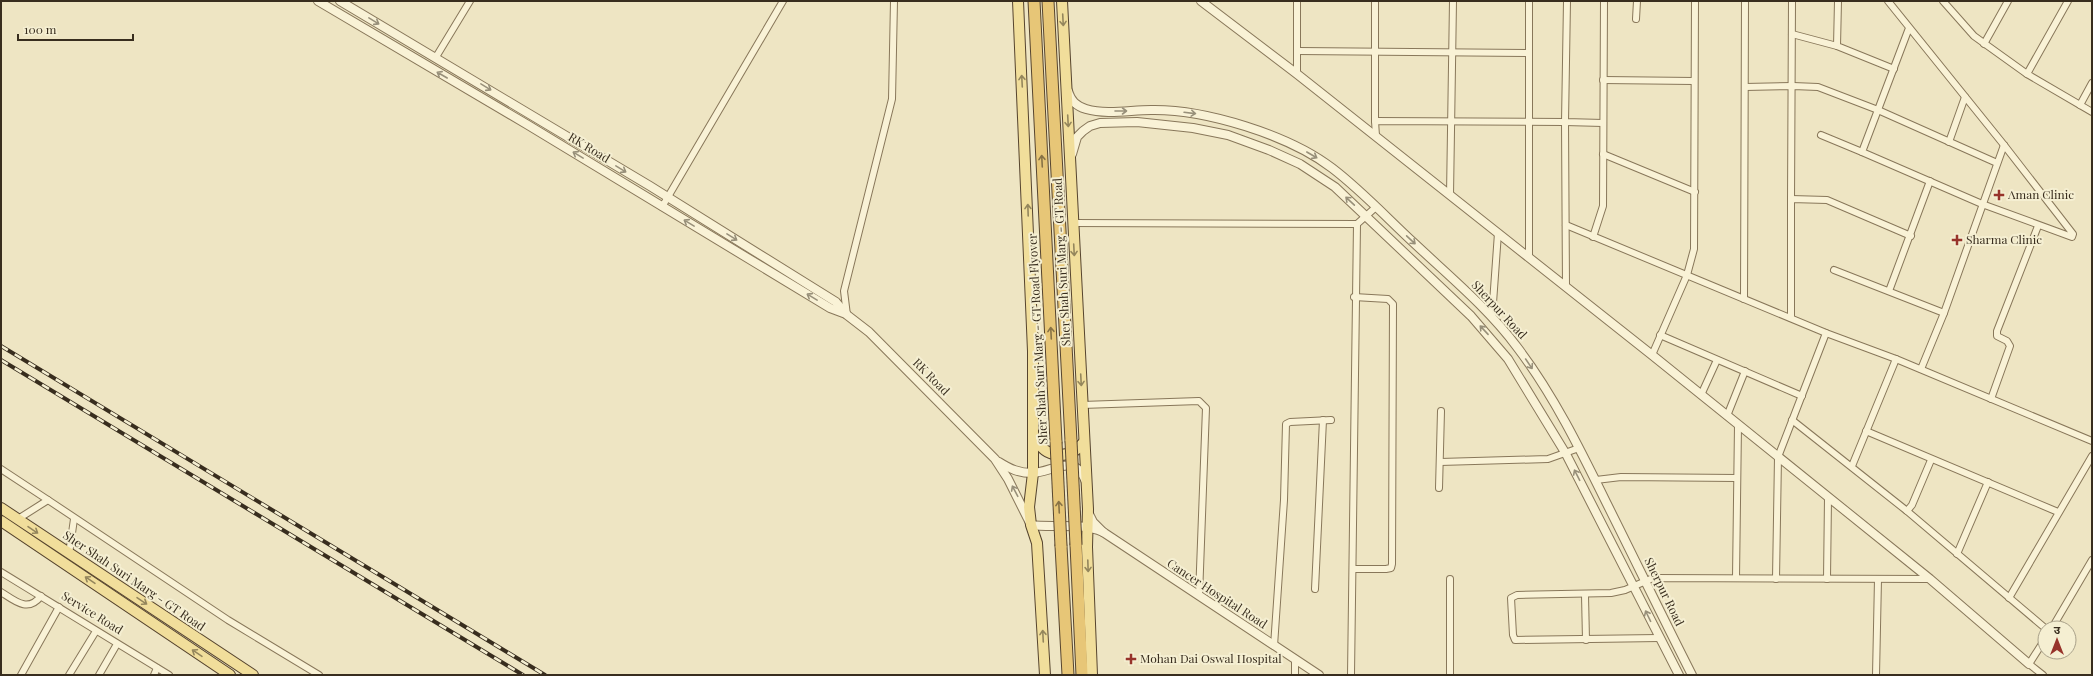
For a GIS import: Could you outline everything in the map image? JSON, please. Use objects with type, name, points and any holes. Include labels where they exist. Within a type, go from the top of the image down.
[{"type":"highway","name":"Sher Shah Suri Marg - GT Road Flyover","points":[[1034,1],[1068,675]]},
{"type":"highway","points":[[1048,1],[1082,675]]},
{"type":"main road","points":[[1018,1],[1033,351],[1033,473],[1029,495],[1031,525],[1037,543],[1040,573],[1045,675]]},
{"type":"main road","name":"Sher Shah Suri Marg - GT Road","points":[[1062,1],[1088,509],[1087,527],[1092,675]]},
{"type":"main road","points":[[1034,436],[1043,449],[1057,456],[1072,453],[1084,442]]},
{"type":"main road","name":"Sher Shah Suri Marg - GT Road","points":[[1,508],[253,675]]},
{"type":"main road","name":"Sher Shah Suri Marg - GT Road","points":[[1,521],[230,675]]},
{"type":"street","name":"RK Road","points":[[318,1],[528,125],[830,308],[847,315]]},
{"type":"street","name":"RK Road","points":[[340,1],[668,197],[836,302],[847,315],[869,332],[996,459]]},
{"type":"street","points":[[436,57],[470,1]]},
{"type":"street","points":[[662,207],[783,1]]},
{"type":"street","points":[[847,315],[844,291],[892,99],[894,1]]},
{"type":"street","points":[[1201,1],[1297,74],[1652,354],[1828,498],[1930,579],[2042,675]]},
{"type":"street","points":[[1297,1],[1297,74]]},
{"type":"street","points":[[1374,1],[1376,136]]},
{"type":"street","points":[[1450,195],[1453,1]]},
{"type":"street","points":[[1529,1],[1530,258]]},
{"type":"street","points":[[1566,287],[1565,122],[1567,1]]},
{"type":"street","points":[[1593,237],[1603,206],[1604,1]]},
{"type":"street","points":[[1636,19],[1637,1]]},
{"type":"street","points":[[1652,354],[1687,276],[1694,249],[1695,1]]},
{"type":"street","points":[[1744,299],[1745,1]]},
{"type":"street","points":[[1791,318],[1792,1]]},
{"type":"street","points":[[1837,46],[1838,1]]},
{"type":"street","points":[[1821,135],[1982,204],[2038,226],[2070,237],[2073,236],[2004,145],[1888,1]]},
{"type":"street","points":[[1943,1],[1974,36],[1984,44],[2027,74],[2092,112]]},
{"type":"street","points":[[1984,44],[2008,1]]},
{"type":"street","points":[[2027,74],[2068,1]]},
{"type":"street","points":[[1862,152],[1909,28]]},
{"type":"street","points":[[1792,34],[1837,46],[1894,69]]},
{"type":"street","points":[[1298,51],[1529,53]]},
{"type":"street","points":[[1603,80],[1694,81]]},
{"type":"street","points":[[2080,105],[2092,83]]},
{"type":"street","name":"Sherpur Road","points":[[1066,86],[1071,100],[1077,106],[1086,109],[1100,111],[1151,110],[1193,114],[1220,119],[1279,140],[1321,160],[1344,178],[1376,207],[1482,306],[1517,346],[1531,366],[1579,448],[1692,675]]},
{"type":"street","points":[[1745,87],[1792,86],[1818,88],[1878,110],[1997,163]]},
{"type":"street","points":[[1949,142],[1965,97]]},
{"type":"street","points":[[1151,110],[1152,124]]},
{"type":"street","points":[[1375,121],[1603,123]]},
{"type":"street","name":"Sherpur Road","points":[[1071,159],[1077,137],[1090,126],[1100,123],[1138,122],[1210,130],[1268,150],[1300,164],[1319,175],[1366,216],[1471,316],[1495,341],[1513,366],[1566,454],[1679,675]]},
{"type":"street","points":[[1921,369],[1944,313],[2004,145]]},
{"type":"street","points":[[1603,154],[1695,192]]},
{"type":"street","points":[[1889,291],[1911,236],[1930,181]]},
{"type":"street","points":[[1791,199],[1827,200],[1911,236]]},
{"type":"street","points":[[1073,223],[1357,224],[1376,207]]},
{"type":"street","points":[[1351,675],[1354,297],[1357,224]]},
{"type":"street","points":[[1566,225],[1826,333],[1896,358],[2092,441]]},
{"type":"street","points":[[1991,399],[2010,346],[2007,341],[1997,336],[1997,330],[2038,226]]},
{"type":"street","points":[[1492,317],[1498,233]]},
{"type":"street","points":[[1834,270],[1944,313]]},
{"type":"street","points":[[1353,569],[1391,568],[1393,304],[1388,299],[1354,297]]},
{"type":"street","points":[[1471,316],[1482,306]]},
{"type":"street","points":[[1776,579],[1778,457],[1826,333]]},
{"type":"street","points":[[1660,335],[1802,396]]},
{"type":"street","points":[[1852,466],[1896,358]]},
{"type":"street","points":[[1701,395],[1717,360]]},
{"type":"street","points":[[1727,416],[1745,371]]},
{"type":"street","points":[[1082,405],[1199,401],[1206,408],[1199,596]]},
{"type":"street","points":[[1439,488],[1441,411]]},
{"type":"street","points":[[1315,589],[1323,420]]},
{"type":"street","points":[[1274,646],[1284,500],[1286,424],[1290,422],[1331,420]]},
{"type":"street","points":[[1792,420],[1907,511],[2037,621]]},
{"type":"street","points":[[1736,578],[1738,425]]},
{"type":"street","points":[[1866,431],[1931,460],[1988,482],[2058,512]]},
{"type":"street","points":[[1440,462],[1537,460],[1566,454],[1579,448]]},
{"type":"street","points":[[2009,598],[2092,456]]},
{"type":"street","points":[[996,459],[1014,471],[1033,473],[1068,465],[1080,471],[1086,482]]},
{"type":"street","points":[[996,459],[1008,479],[1031,525],[1048,527],[1087,527],[1103,532]]},
{"type":"street","points":[[1907,511],[1912,505],[1931,460]]},
{"type":"street","points":[[1,469],[228,620],[319,675]]},
{"type":"street","points":[[1596,480],[1621,477],[1737,478]]},
{"type":"street","points":[[1957,554],[1988,482]]},
{"type":"street","points":[[1588,497],[1600,491]]},
{"type":"street","points":[[1828,498],[1828,579]]},
{"type":"street","points":[[18,519],[48,500]]},
{"type":"street","points":[[1088,509],[1093,522],[1103,532]]},
{"type":"street","points":[[69,554],[74,519]]},
{"type":"street","name":"Cancer Hospital Road","points":[[1103,532],[1319,675]]},
{"type":"street","points":[[2057,620],[2092,560]]},
{"type":"street","name":"Service Road","points":[[1,572],[169,675]]},
{"type":"street","points":[[1659,638],[1515,640],[1512,635],[1511,598],[1517,595],[1585,595],[1611,593],[1653,578],[1930,579]]},
{"type":"street","points":[[1450,579],[1450,675]]},
{"type":"street","points":[[1876,675],[1878,579]]},
{"type":"street","points":[[1,592],[28,605],[36,603],[41,596]]},
{"type":"street","points":[[1585,595],[1586,640]]},
{"type":"street","points":[[21,675],[59,608]]},
{"type":"street","points":[[69,675],[96,631]]},
{"type":"street","points":[[99,675],[117,644]]},
{"type":"street","points":[[2029,664],[2037,652]]},
{"type":"street","points":[[1295,659],[1295,675]]},
{"type":"street","points":[[154,675],[157,668]]},
{"type":"railway","points":[[1,346],[545,675]]},
{"type":"railway","points":[[1,360],[523,675]]},
{"type":"place","name":"Aman Clinic","points":[[1999,195]]},
{"type":"place","name":"Sharma Clinic","points":[[1957,240]]},
{"type":"place","name":"Mohan Dai Oswal Hospital","points":[[1131,659]]}]
